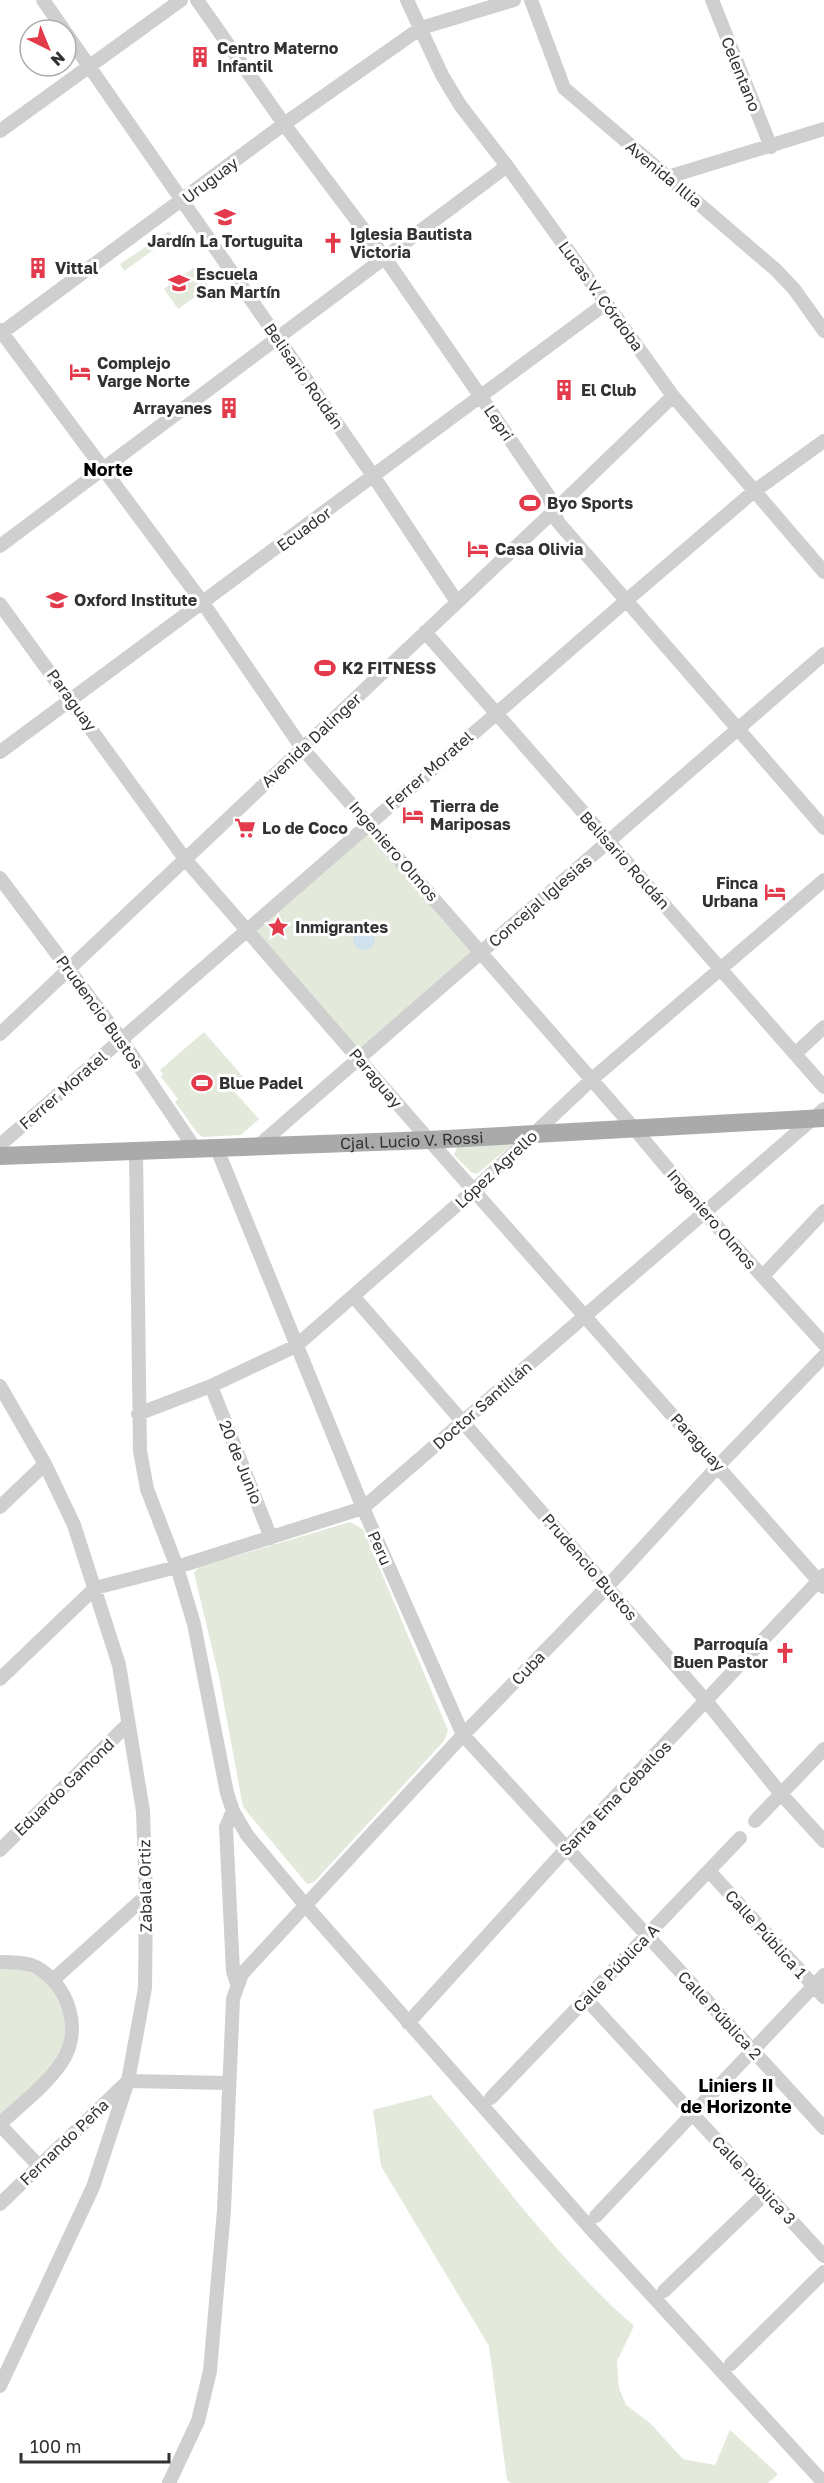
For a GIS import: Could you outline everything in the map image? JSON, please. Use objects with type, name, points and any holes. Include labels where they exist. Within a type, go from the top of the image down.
[{"type":"main road","name":"Cjal. Lucio V. Rossi","points":[[0,1156],[429,1140],[820,1115]]},
{"type":"street","name":"Belisario Roldán","points":[[43,0],[55,18]]},
{"type":"street","points":[[0,131],[182,0]]},
{"type":"street","name":"Lepri","points":[[197,0],[284,124],[385,258],[548,495],[558,522],[824,828]]},
{"type":"street","name":"Lucas V. Córdoba","points":[[407,0],[442,75],[460,105],[507,166],[605,304],[673,396],[824,572]]},
{"type":"street","name":"Uruguay","points":[[1,332],[284,124],[421,27],[514,0]]},
{"type":"street","name":"Avenida Illia","points":[[531,0],[564,88],[776,270],[794,289],[824,331]]},
{"type":"street","name":"Celentano","points":[[712,0],[771,147]]},
{"type":"street","name":"Belisario Roldán","points":[[78,52],[374,477],[457,602]]},
{"type":"street","points":[[668,177],[824,129]]},
{"type":"street","points":[[0,546],[507,166]]},
{"type":"street","name":"Ecuador","points":[[0,752],[605,304]]},
{"type":"street","name":"Ingeniero Olmos","points":[[1,332],[203,603],[302,748],[369,822],[704,1211],[824,1344]]},
{"type":"street","name":"Avenida Dalinger","points":[[0,1034],[673,396]]},
{"type":"street","name":"Ferrer Moratel","points":[[0,1145],[369,822],[753,492],[824,441]]},
{"type":"street","name":"Paraguay","points":[[0,604],[72,699],[185,859],[429,1140],[822,1581]]},
{"type":"street","name":"Belisario Roldán","points":[[425,632],[824,1087]]},
{"type":"street","name":"Concejal Iglesias","points":[[257,1147],[361,1059],[824,654]]},
{"type":"street","name":"Prudencio Bustos","points":[[0,878],[121,1039],[196,1150]]},
{"type":"street","name":"López Agrello","points":[[138,1414],[211,1386],[296,1346],[474,1190],[591,1080],[824,880]]},
{"type":"street","points":[[795,1054],[824,1027]]},
{"type":"street","name":"Doctor Santillán","points":[[95,1588],[177,1567],[363,1508],[464,1422],[584,1314],[820,1115]]},
{"type":"street","name":"Peru","points":[[217,1149],[363,1508],[463,1735],[616,1902]]},
{"type":"street","points":[[135,1152],[140,1451],[147,1489],[177,1567],[194,1624],[222,1770],[233,1811],[247,1835],[408,2022],[591,2229],[824,2483]]},
{"type":"street","points":[[763,1276],[824,1210]]},
{"type":"street","name":"Prudencio Bustos","points":[[353,1296],[707,1702],[781,1794],[824,1841]]},
{"type":"street","name":"Cuba","points":[[237,1984],[250,1965],[463,1735],[607,1587],[719,1465],[824,1356]]},
{"type":"street","name":"Zabala Ortiz","points":[[0,1386],[5,1406],[45,1464],[74,1525],[119,1665],[143,1811],[146,1896],[145,1988],[128,2081],[93,2187],[0,2386]]},
{"type":"street","name":"20 de Junio","points":[[211,1386],[271,1538]]},
{"type":"street","points":[[0,1507],[45,1464]]},
{"type":"street","name":"Santa Ema Ceballos","points":[[408,2022],[566,1849],[822,1581]]},
{"type":"street","points":[[0,1679],[95,1588]]},
{"type":"street","name":"Eduardo Gamond","points":[[0,1850],[128,1724]]},
{"type":"street","points":[[755,1821],[824,1749]]},
{"type":"street","points":[[169,2483],[198,2421],[210,2371],[224,2210],[233,1999],[237,1984],[233,1971],[226,1827],[233,1811]]},
{"type":"street","name":"Calle Pública A","points":[[491,2098],[740,1838]]},
{"type":"street","name":"Calle Pública 1","points":[[709,1871],[824,1997]]},
{"type":"street","points":[[54,1979],[146,1896]]},
{"type":"street","name":"Calle Pública 2","points":[[616,1902],[824,2128]]},
{"type":"street","points":[[0,1962],[34,1966],[54,1979],[67,2001],[72,2024],[70,2044],[63,2061],[53,2074],[0,2125],[39,2166]]},
{"type":"street","points":[[596,2216],[824,1975]]},
{"type":"street","name":"Calle Pública 3","points":[[586,2000],[824,2256]]},
{"type":"street","points":[[128,2081],[228,2083]]},
{"type":"street","name":"Fernando Peña","points":[[0,2204],[128,2081]]},
{"type":"street","points":[[664,2291],[766,2193]]},
{"type":"street","points":[[731,2364],[824,2272]]},
{"type":"shaded area","points":[[169,231],[173,236],[124,271],[120,264]]},
{"type":"shaded area","points":[[195,267],[209,287],[178,309],[164,289]]},
{"type":"shaded area","points":[[368,830],[473,952],[358,1050],[253,928]]},
{"type":"shaded area","name":"Blue Padel","points":[[204,1032],[244,1078],[232,1089],[259,1119],[241,1135],[203,1137],[198,1134],[175,1102],[178,1099],[161,1077],[163,1074],[160,1070]]},
{"type":"shaded area","points":[[516,1141],[477,1174],[471,1172],[454,1155],[457,1147]]},
{"type":"shaded area","points":[[350,1522],[363,1529],[448,1730],[444,1741],[314,1882],[307,1884],[243,1807],[219,1677],[194,1573],[199,1567]]},
{"type":"shaded area","points":[[0,1967],[25,1970],[43,1979],[56,1992],[68,2024],[60,2062],[0,2119]]},
{"type":"shaded area","points":[[431,2095],[553,2244],[579,2273],[634,2326],[617,2361],[619,2388],[626,2405],[650,2423],[683,2459],[715,2465],[730,2430],[778,2474],[768,2483],[511,2483],[507,2480],[489,2346],[381,2166],[373,2110]]},
{"type":"water","points":[[364,928],[372,931],[375,939],[372,947],[364,950],[356,947],[353,939],[356,931]]},
{"type":"place","name":"Centro Materno Infantil","points":[[200,57]]},
{"type":"place","name":"Jardín La Tortuguita","points":[[225,217]]},
{"type":"place","name":"Iglesia Bautista Victoria","points":[[333,243]]},
{"type":"place","name":"Vittal","points":[[38,268]]},
{"type":"place","name":"Escuela San Martín","points":[[179,283]]},
{"type":"place","name":"Complejo Varge Norte","points":[[80,372]]},
{"type":"place","name":"El Club","points":[[564,390]]},
{"type":"place","name":"Arrayanes","points":[[229,408]]},
{"type":"place","name":"Byo Sports","points":[[530,503]]},
{"type":"place","name":"Casa Olivia","points":[[478,549]]},
{"type":"place","name":"Oxford Institute","points":[[57,600]]},
{"type":"place","name":"K2 FITNESS","points":[[325,668]]},
{"type":"place","name":"Tierra de Mariposas","points":[[413,815]]},
{"type":"place","name":"Lo de Coco","points":[[245,828]]},
{"type":"place","name":"Finca Urbana","points":[[775,892]]},
{"type":"place","name":"Inmigrantes","points":[[278,927]]},
{"type":"place","name":"Blue Padel","points":[[202,1083]]},
{"type":"place","name":"Parroquía Buen Pastor","points":[[785,1653]]},
{"type":"district","name":"Norte","points":[[108,470]]},
{"type":"district","name":"Liniers II de Horizonte","points":[[736,2096]]}]
